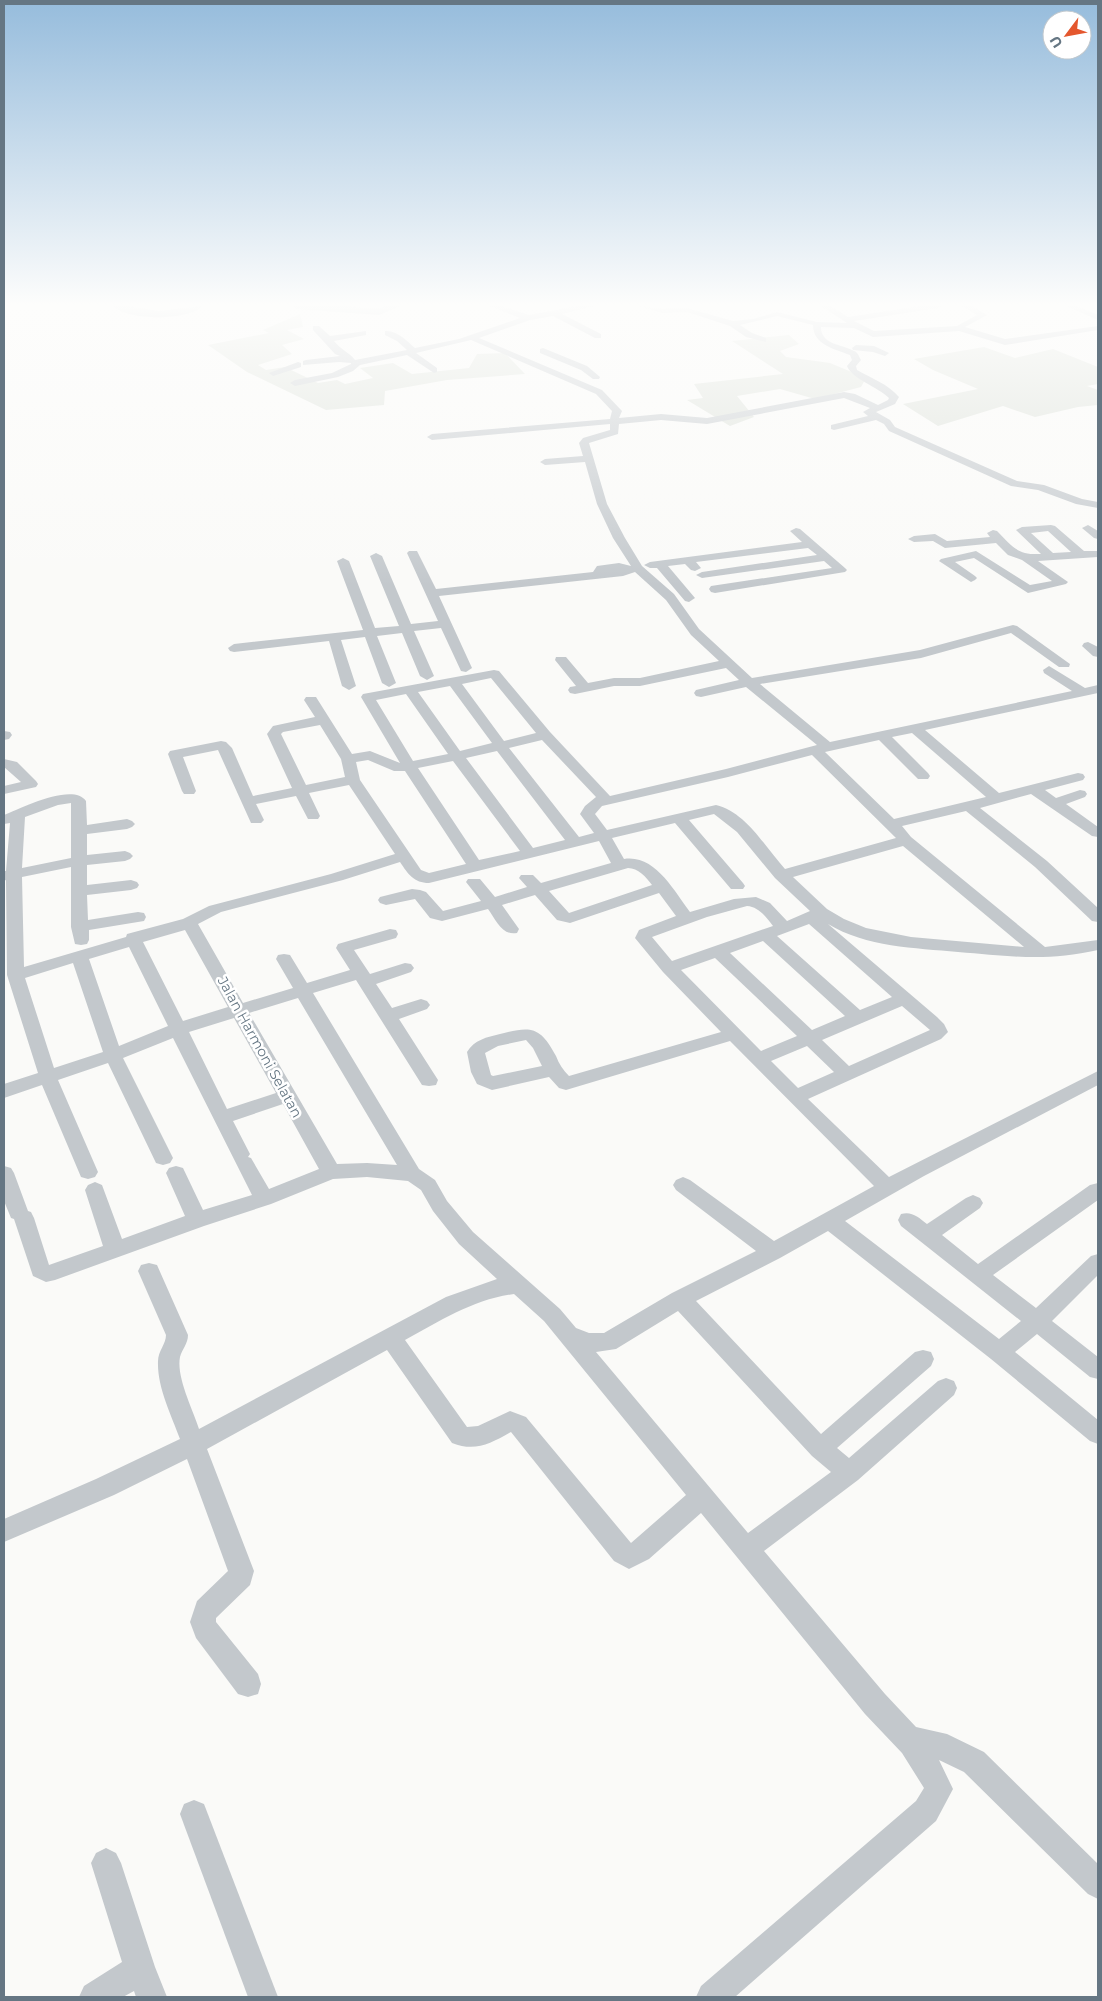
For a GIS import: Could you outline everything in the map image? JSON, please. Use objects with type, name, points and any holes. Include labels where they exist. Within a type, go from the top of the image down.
[{"type":"street","points":[[607,399],[616,411],[614,420],[615,432],[584,442],[602,504],[634,568],[670,598],[695,632],[821,748],[906,840],[1041,953]]},
{"type":"street","points":[[432,437],[450,440],[614,420],[664,416],[707,421],[821,399]]},
{"type":"street","points":[[857,399],[877,412],[895,430],[1015,484],[1040,487],[1080,502],[1098,504]]},
{"type":"street","points":[[834,427],[877,412],[893,399]]},
{"type":"street","points":[[545,462],[590,459]]},
{"type":"street","points":[[1051,557],[1022,530],[1051,528],[1081,555]]},
{"type":"street","points":[[1088,528],[1098,536]]},
{"type":"street","points":[[688,560],[718,593],[841,570],[796,531]]},
{"type":"street","points":[[914,539],[935,537],[945,544],[996,536],[1012,553],[1026,558],[1062,582],[1028,589],[976,554],[945,561],[971,578]]},
{"type":"street","points":[[431,591],[602,572],[624,573],[634,568],[810,544]]},
{"type":"street","points":[[413,553],[466,668]]},
{"type":"street","points":[[1026,558],[1098,554]]},
{"type":"street","points":[[376,556],[427,676]]},
{"type":"street","points":[[702,575],[826,557]]},
{"type":"street","points":[[344,561],[389,683]]},
{"type":"street","points":[[660,564],[689,598]]},
{"type":"street","points":[[234,648],[446,624]]},
{"type":"street","points":[[701,693],[749,682],[892,660],[1026,627]]},
{"type":"street","points":[[1013,629],[1064,664]]},
{"type":"street","points":[[334,637],[349,686]]},
{"type":"street","points":[[561,660],[580,689],[614,682],[640,682],[730,663]]},
{"type":"street","points":[[1049,670],[1083,692]]},
{"type":"street","points":[[512,929],[492,903],[368,699],[372,696],[494,674],[545,735],[603,796],[588,810],[587,814],[603,835],[620,865]]},
{"type":"street","points":[[452,681],[575,842]]},
{"type":"street","points":[[409,689],[529,853]]},
{"type":"street","points":[[597,803],[728,773],[821,748],[1098,689]]},
{"type":"street","points":[[311,700],[348,759],[353,780],[416,873],[424,878],[475,874],[529,853],[709,809],[725,812],[815,915],[938,1028],[939,1032],[935,1036],[795,1097]]},
{"type":"street","points":[[313,816],[274,732],[324,720]]},
{"type":"street","points":[[914,728],[997,799]]},
{"type":"street","points":[[348,759],[370,755],[395,767],[409,766],[545,735]]},
{"type":"street","points":[[882,736],[923,776]]},
{"type":"street","points":[[189,791],[175,754],[221,745],[225,748],[256,820]]},
{"type":"street","points":[[4,763],[12,765],[31,784]]},
{"type":"street","points":[[892,824],[1078,777]]},
{"type":"street","points":[[249,801],[353,780]]},
{"type":"street","points":[[4,790],[31,784],[39,785],[56,801]]},
{"type":"street","points":[[1034,788],[1097,833]]},
{"type":"street","points":[[1055,803],[1080,794]]},
{"type":"street","points":[[114,1251],[91,1181],[48,1077],[16,975],[9,875],[11,818],[56,801],[74,798],[79,802],[78,891],[80,941],[113,1055],[197,1220]]},
{"type":"street","points":[[969,806],[1041,864],[1098,917]]},
{"type":"street","points":[[678,817],[737,886]]},
{"type":"street","points":[[80,830],[127,824]]},
{"type":"street","points":[[781,875],[906,840]]},
{"type":"street","points":[[9,875],[78,861],[125,856]]},
{"type":"street","points":[[80,941],[134,938],[189,923],[201,914],[215,909],[337,877],[405,856]]},
{"type":"street","points":[[574,863],[585,875]]},
{"type":"street","points":[[386,900],[412,894],[420,895],[436,914],[442,916],[538,891],[620,865],[637,863],[644,866],[652,874],[687,919]]},
{"type":"street","points":[[527,878],[563,916],[570,918],[661,887]]},
{"type":"street","points":[[78,891],[131,885]]},
{"type":"street","points":[[784,928],[765,907],[749,901],[687,919],[642,936],[669,968],[795,1097],[887,1187]]},
{"type":"street","points":[[669,968],[784,928],[815,915],[882,939],[918,944],[1041,953],[1098,945]]},
{"type":"street","points":[[16,975],[80,941],[138,918]]},
{"type":"street","name":"Jalan Harmoni Selatan","points":[[189,923],[332,1172]]},
{"type":"street","points":[[390,934],[344,948],[429,1080]]},
{"type":"street","points":[[765,934],[858,1018]]},
{"type":"street","points":[[134,938],[222,1118],[264,1198]]},
{"type":"street","points":[[718,951],[847,1074]]},
{"type":"street","points":[[284,959],[412,1174],[428,1185],[440,1206],[466,1238],[552,1315],[875,1704],[910,1739],[927,1764],[939,1789],[926,1811],[712,1997]]},
{"type":"street","points":[[4,1091],[113,1055],[178,1029],[302,991],[405,968]]},
{"type":"street","points":[[759,1059],[904,998]]},
{"type":"street","points":[[388,1016],[421,1005]]},
{"type":"street","points":[[553,1070],[566,1083],[734,1034]]},
{"type":"street","points":[[567,1333],[584,1342],[597,1344],[608,1342],[680,1299],[773,1252],[887,1187],[1098,1077]]},
{"type":"street","points":[[222,1118],[287,1096]]},
{"type":"street","points":[[4,1176],[21,1215],[40,1270],[46,1274],[264,1198],[332,1172],[367,1170],[412,1174]]},
{"type":"street","points":[[683,1185],[773,1252]]},
{"type":"street","points":[[978,1275],[1097,1190]]},
{"type":"street","points":[[927,1235],[973,1203]]},
{"type":"street","points":[[829,1220],[999,1352],[1098,1434]]},
{"type":"street","points":[[908,1220],[1098,1370]]},
{"type":"street","points":[[999,1352],[1037,1321],[1098,1262]]},
{"type":"street","points":[[149,1271],[177,1335],[169,1357],[169,1376],[241,1571],[241,1576],[206,1610],[202,1618],[203,1624],[248,1684]]},
{"type":"street","points":[[4,1531],[105,1487],[193,1444],[468,1297],[494,1288],[518,1285]]},
{"type":"street","points":[[680,1299],[820,1449],[850,1472]]},
{"type":"street","points":[[391,1339],[460,1436],[468,1440],[510,1421],[518,1424],[623,1553],[628,1556],[640,1551],[703,1496]]},
{"type":"street","points":[[820,1449],[923,1359]]},
{"type":"street","points":[[746,1549],[850,1472],[946,1388]]},
{"type":"street","points":[[910,1739],[947,1748],[974,1762],[1098,1884]]},
{"type":"street","points":[[194,1814],[263,1997]]},
{"type":"street","points":[[106,1864],[140,1968],[152,1997]]},
{"type":"street","points":[[95,1997],[140,1968]]},
{"type":"shaded area","points":[[304,399],[384,399],[384,405],[326,410]]},
{"type":"shaded area","points":[[740,399],[754,417],[730,426],[687,400]]},
{"type":"shaded area","points":[[926,399],[1098,399],[1098,405],[1078,407],[1035,417],[1003,406],[938,426],[903,404]]}]
